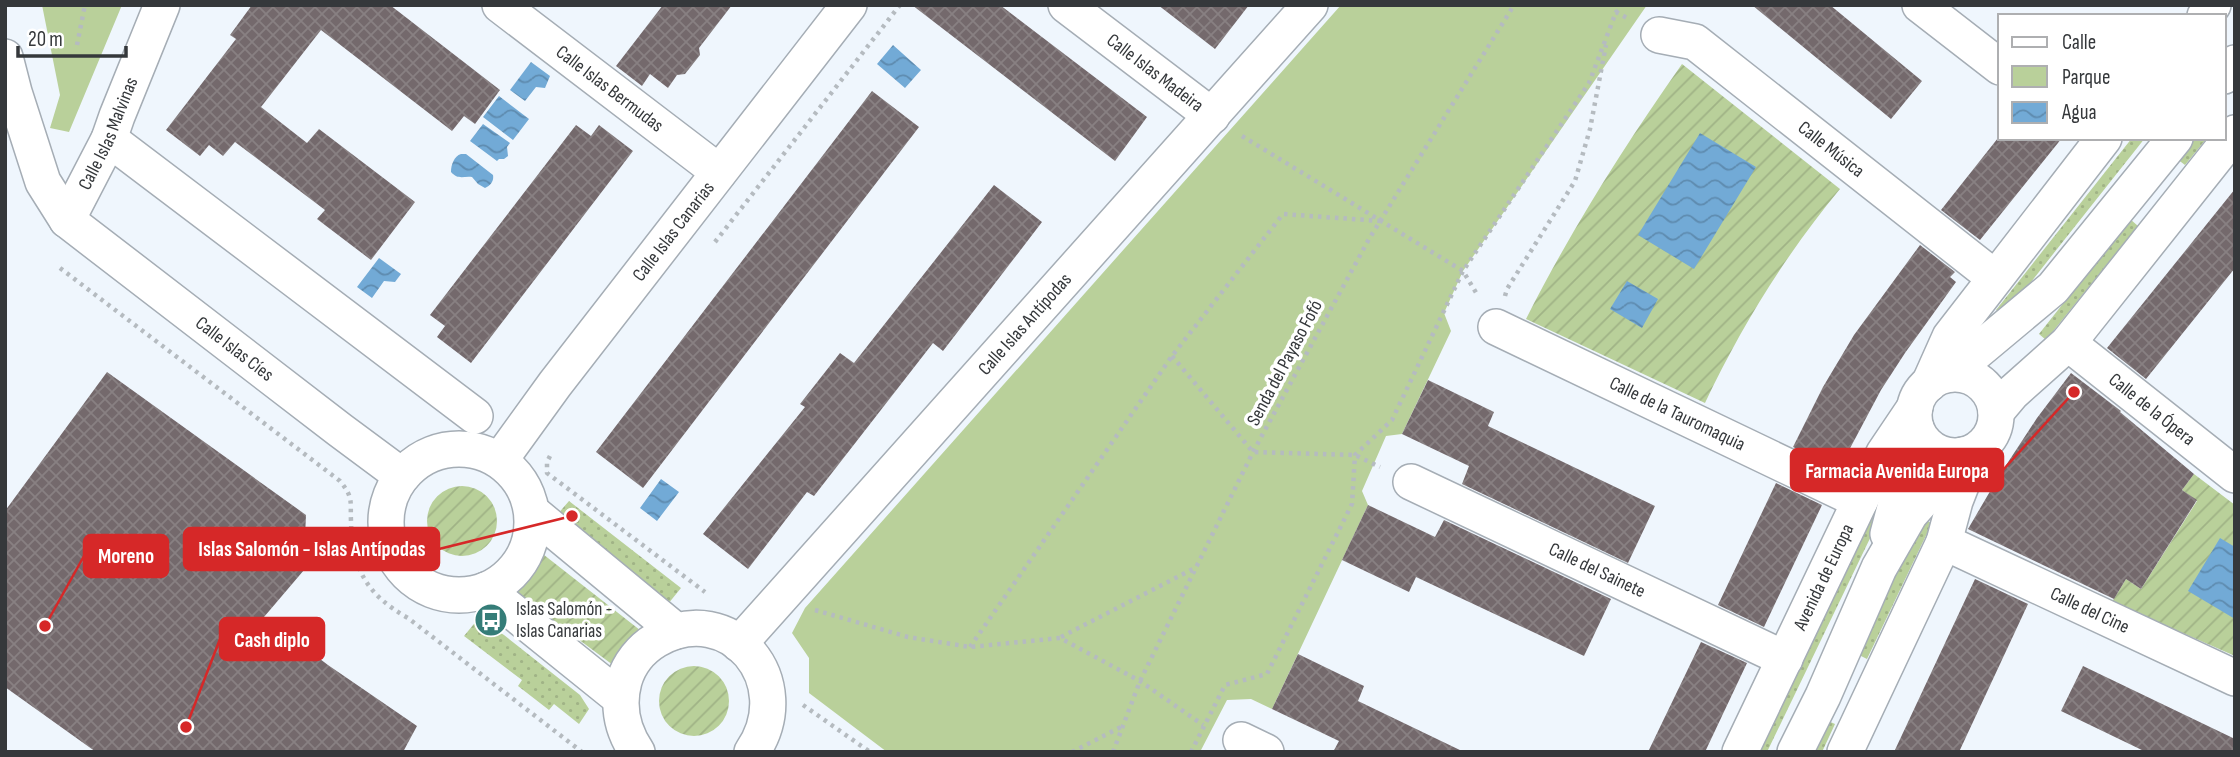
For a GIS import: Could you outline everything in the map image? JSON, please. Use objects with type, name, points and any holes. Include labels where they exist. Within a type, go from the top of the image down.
[{"type":"street","name":"Calle Islas Malvinas","points":[[67,220],[109,139],[162,5]]},
{"type":"street","name":"Calle Islas Bermudas","points":[[500,5],[719,172]]},
{"type":"street","name":"Calle Islas Canarias","points":[[500,460],[555,384],[849,5]]},
{"type":"street","name":"Calle Islas Madeira","points":[[1066,5],[1212,116]]},
{"type":"street","name":"Calle Islas Antípodas","points":[[746,636],[1310,5]]},
{"type":"street","points":[[1920,5],[1998,65]]},
{"type":"street","name":"Calle Música","points":[[1659,36],[1695,42],[1996,278]]},
{"type":"street","points":[[5,57],[43,182]]},
{"type":"street","points":[[5,117],[13,138],[67,220]]},
{"type":"street","points":[[1995,408],[2068,343],[2235,133]]},
{"type":"street","points":[[109,139],[475,416]]},
{"type":"street","name":"Avenida de Europa","points":[[1879,568],[1928,398],[1950,337],[2098,140]]},
{"type":"street","name":"Avenida de Europa","points":[[2162,222],[2166,150]]},
{"type":"street","name":"Avenida de Europa","points":[[1995,408],[2018,346],[2053,288],[2166,150]]},
{"type":"street","name":"Calle Islas Cíes","points":[[67,220],[402,476]]},
{"type":"street","name":"Avenida de Europa","points":[[1740,752],[1884,453],[1928,398],[2053,288]]},
{"type":"street","name":"Calle de la Tauromaquia","points":[[1496,327],[1860,501]]},
{"type":"street","name":"Calle de la Ópera","points":[[2068,343],[2235,475]]},
{"type":"street","points":[[1962,375],[1974,379],[1990,394],[1995,408],[1995,425],[1991,435],[1983,445],[1969,454],[1951,456],[1926,444],[1928,398],[1962,375]]},
{"type":"street","points":[[452,448],[472,449],[500,460],[520,480],[532,512],[532,531],[523,558],[509,576],[486,590],[466,595],[437,592],[424,586],[404,570],[391,548],[386,524],[392,492],[414,463],[430,454],[452,448]]},
{"type":"street","points":[[1845,752],[1944,542],[1969,454]]},
{"type":"street","name":"Avenida de Europa","points":[[1795,752],[1823,696],[1879,568],[1910,514],[1969,454]]},
{"type":"street","name":"Calle del Sainete","points":[[1411,482],[1785,659]]},
{"type":"street","points":[[532,512],[676,631]]},
{"type":"street","name":"Calle del Cine","points":[[1944,542],[2235,678]]},
{"type":"street","points":[[486,590],[620,698]]},
{"type":"street","points":[[637,752],[624,729],[620,705],[626,673],[648,645],[676,631],[705,630],[746,636],[766,684],[768,715],[761,748]]},
{"type":"street","points":[[1823,696],[1880,676]]},
{"type":"path","points":[[77,45],[85,5]]},
{"type":"path","points":[[713,243],[900,5]]},
{"type":"path","name":"Senda del Payaso Fofó","points":[[1113,752],[1140,681],[1253,452],[1369,239],[1514,5]]},
{"type":"path","points":[[1191,752],[1225,685],[1267,674],[1352,504],[1355,454],[1392,420],[1464,271],[1589,83],[1616,12],[1622,5]]},
{"type":"path","points":[[1496,327],[1507,289],[1575,181],[1590,129],[1608,34],[1616,12]]},
{"type":"path","points":[[1212,116],[1464,271],[1496,327]]},
{"type":"path","points":[[970,647],[1172,356],[1283,214],[1381,221]]},
{"type":"path","points":[[60,268],[340,481],[348,491],[352,503],[350,518],[354,554],[362,575],[373,592],[388,607],[408,618],[582,752]]},
{"type":"path","points":[[1172,356],[1253,452],[1355,454],[1411,482]]},
{"type":"path","points":[[552,451],[547,462],[547,473],[746,636]]},
{"type":"path","points":[[783,594],[805,608],[895,634],[970,647],[1060,638],[1194,568]]},
{"type":"path","points":[[1060,638],[1140,681],[1203,725]]},
{"type":"path","points":[[799,697],[804,706],[870,752]]},
{"type":"path","points":[[1072,752],[1123,727]]},
{"type":"green space","points":[[42,5],[122,5],[69,132],[50,128],[60,95]]},
{"type":"green space","points":[[1341,5],[1647,5],[1463,271],[1444,313],[1451,331],[1402,434],[1386,436],[1362,491],[1368,505],[1272,709],[1251,699],[1227,700],[1200,752],[887,752],[809,693],[809,658],[792,633],[805,608]]},
{"type":"green space","points":[[1682,64],[1840,189],[1801,239],[1766,292],[1705,403],[1526,319],[1600,188]]},
{"type":"green space","points":[[2130,140],[2143,140],[2004,316],[1996,310]]},
{"type":"green space","points":[[2192,140],[2205,140],[2185,165],[2177,159]]},
{"type":"green space","points":[[2130,219],[2138,226],[2046,340],[2039,334]]},
{"type":"green space","points":[[2194,474],[2235,505],[2235,656],[2112,602],[2126,579],[2141,589],[2197,501],[2182,490]]},
{"type":"green space","points":[[462,486],[487,496],[497,521],[487,546],[462,556],[437,546],[427,521],[437,496]]},
{"type":"green space","points":[[1879,496],[1888,501],[1767,752],[1756,752]]},
{"type":"green space","points":[[569,501],[681,588],[668,604],[556,516]]},
{"type":"green space","points":[[1922,519],[1932,523],[1867,659],[1857,654]]},
{"type":"green space","points":[[539,551],[645,634],[617,668],[512,590],[527,573]]},
{"type":"green space","points":[[478,619],[504,635],[580,695],[589,709],[579,724],[554,704],[549,710],[518,686],[522,680],[464,636]]},
{"type":"green space","points":[[694,666],[719,676],[729,701],[719,726],[694,736],[669,726],[659,701],[669,676]]},
{"type":"green space","points":[[1826,720],[1835,724],[1822,752],[1810,752]]},
{"type":"water","points":[[893,45],[921,70],[905,88],[877,64]]},
{"type":"water","points":[[531,62],[550,76],[545,88],[536,87],[525,101],[510,90]]},
{"type":"water","points":[[499,96],[529,119],[513,140],[483,117]]},
{"type":"water","points":[[483,124],[510,143],[507,147],[508,156],[504,159],[497,161],[470,141]]},
{"type":"water","points":[[1700,133],[1756,167],[1694,269],[1638,235]]},
{"type":"water","points":[[461,154],[466,154],[493,175],[490,184],[485,188],[472,177],[458,177],[451,172],[453,161]]},
{"type":"water","points":[[379,258],[401,274],[395,282],[384,281],[372,298],[357,287]]},
{"type":"water","points":[[1627,281],[1658,299],[1642,328],[1610,309]]},
{"type":"water","points":[[661,479],[679,492],[657,521],[640,508]]},
{"type":"water","points":[[2220,538],[2235,547],[2235,619],[2188,591]]},
{"type":"building","points":[[252,5],[390,5],[500,90],[475,124],[464,116],[452,131],[321,30],[261,107],[307,143],[319,129],[415,202],[371,260],[317,219],[325,210],[235,142],[223,156],[209,145],[200,156],[166,130],[236,39],[230,35]]},
{"type":"building","points":[[663,5],[732,5],[699,48],[700,55],[685,74],[677,75],[668,88],[650,74],[642,86],[616,66]]},
{"type":"building","points":[[912,5],[1000,5],[1147,117],[1115,161]]},
{"type":"building","points":[[1158,5],[1249,5],[1215,49]]},
{"type":"building","points":[[1752,5],[1830,5],[1922,81],[1891,119]]},
{"type":"building","points":[[872,91],[919,127],[643,488],[596,452]]},
{"type":"building","points":[[576,125],[591,136],[599,125],[633,151],[471,363],[437,337],[445,326],[430,315]]},
{"type":"building","points":[[1998,138],[2060,140],[1980,240],[1941,210]]},
{"type":"building","points":[[994,185],[1042,222],[943,351],[933,343],[814,496],[807,492],[748,569],[703,534],[805,407],[800,404],[840,353],[854,363]]},
{"type":"building","points":[[2235,189],[2235,268],[2146,379],[2107,348]]},
{"type":"building","points":[[1920,245],[1955,272],[1950,277],[1956,282],[1881,390],[1839,469],[1793,447],[1823,387],[1854,335]]},
{"type":"building","points":[[107,372],[306,515],[305,537],[310,563],[264,617],[417,726],[403,752],[96,752],[5,687],[5,511]]},
{"type":"building","points":[[2071,373],[2121,411],[2194,474],[2182,490],[2197,500],[2141,589],[2126,579],[2114,599],[1968,529],[2037,418]]},
{"type":"building","points":[[1428,380],[1494,412],[1488,426],[1655,506],[1628,563],[1462,484],[1469,466],[1402,434]]},
{"type":"building","points":[[1776,483],[1822,505],[1764,627],[1718,605]]},
{"type":"building","points":[[1368,505],[1435,537],[1444,520],[1611,599],[1584,656],[1416,577],[1409,592],[1342,560]]},
{"type":"building","points":[[1975,579],[2028,604],[1959,752],[1894,752]]},
{"type":"building","points":[[1701,642],[1747,663],[1705,752],[1648,752]]},
{"type":"building","points":[[1298,654],[1364,686],[1358,701],[1464,752],[1333,752],[1339,741],[1272,709]]},
{"type":"building","points":[[2083,666],[2235,739],[2235,752],[2146,752],[2061,711]]},
{"type":"place","name":"Farmacia Avenida Europa","points":[[2074,392]]},
{"type":"place","name":"Islas Salomón - Islas Antípodas","points":[[572,516]]},
{"type":"place","name":"Islas Salomón - Islas Canarias","points":[[491,620]]},
{"type":"place","name":"Moreno","points":[[45,626]]},
{"type":"place","name":"Cash diplo","points":[[186,727]]}]
